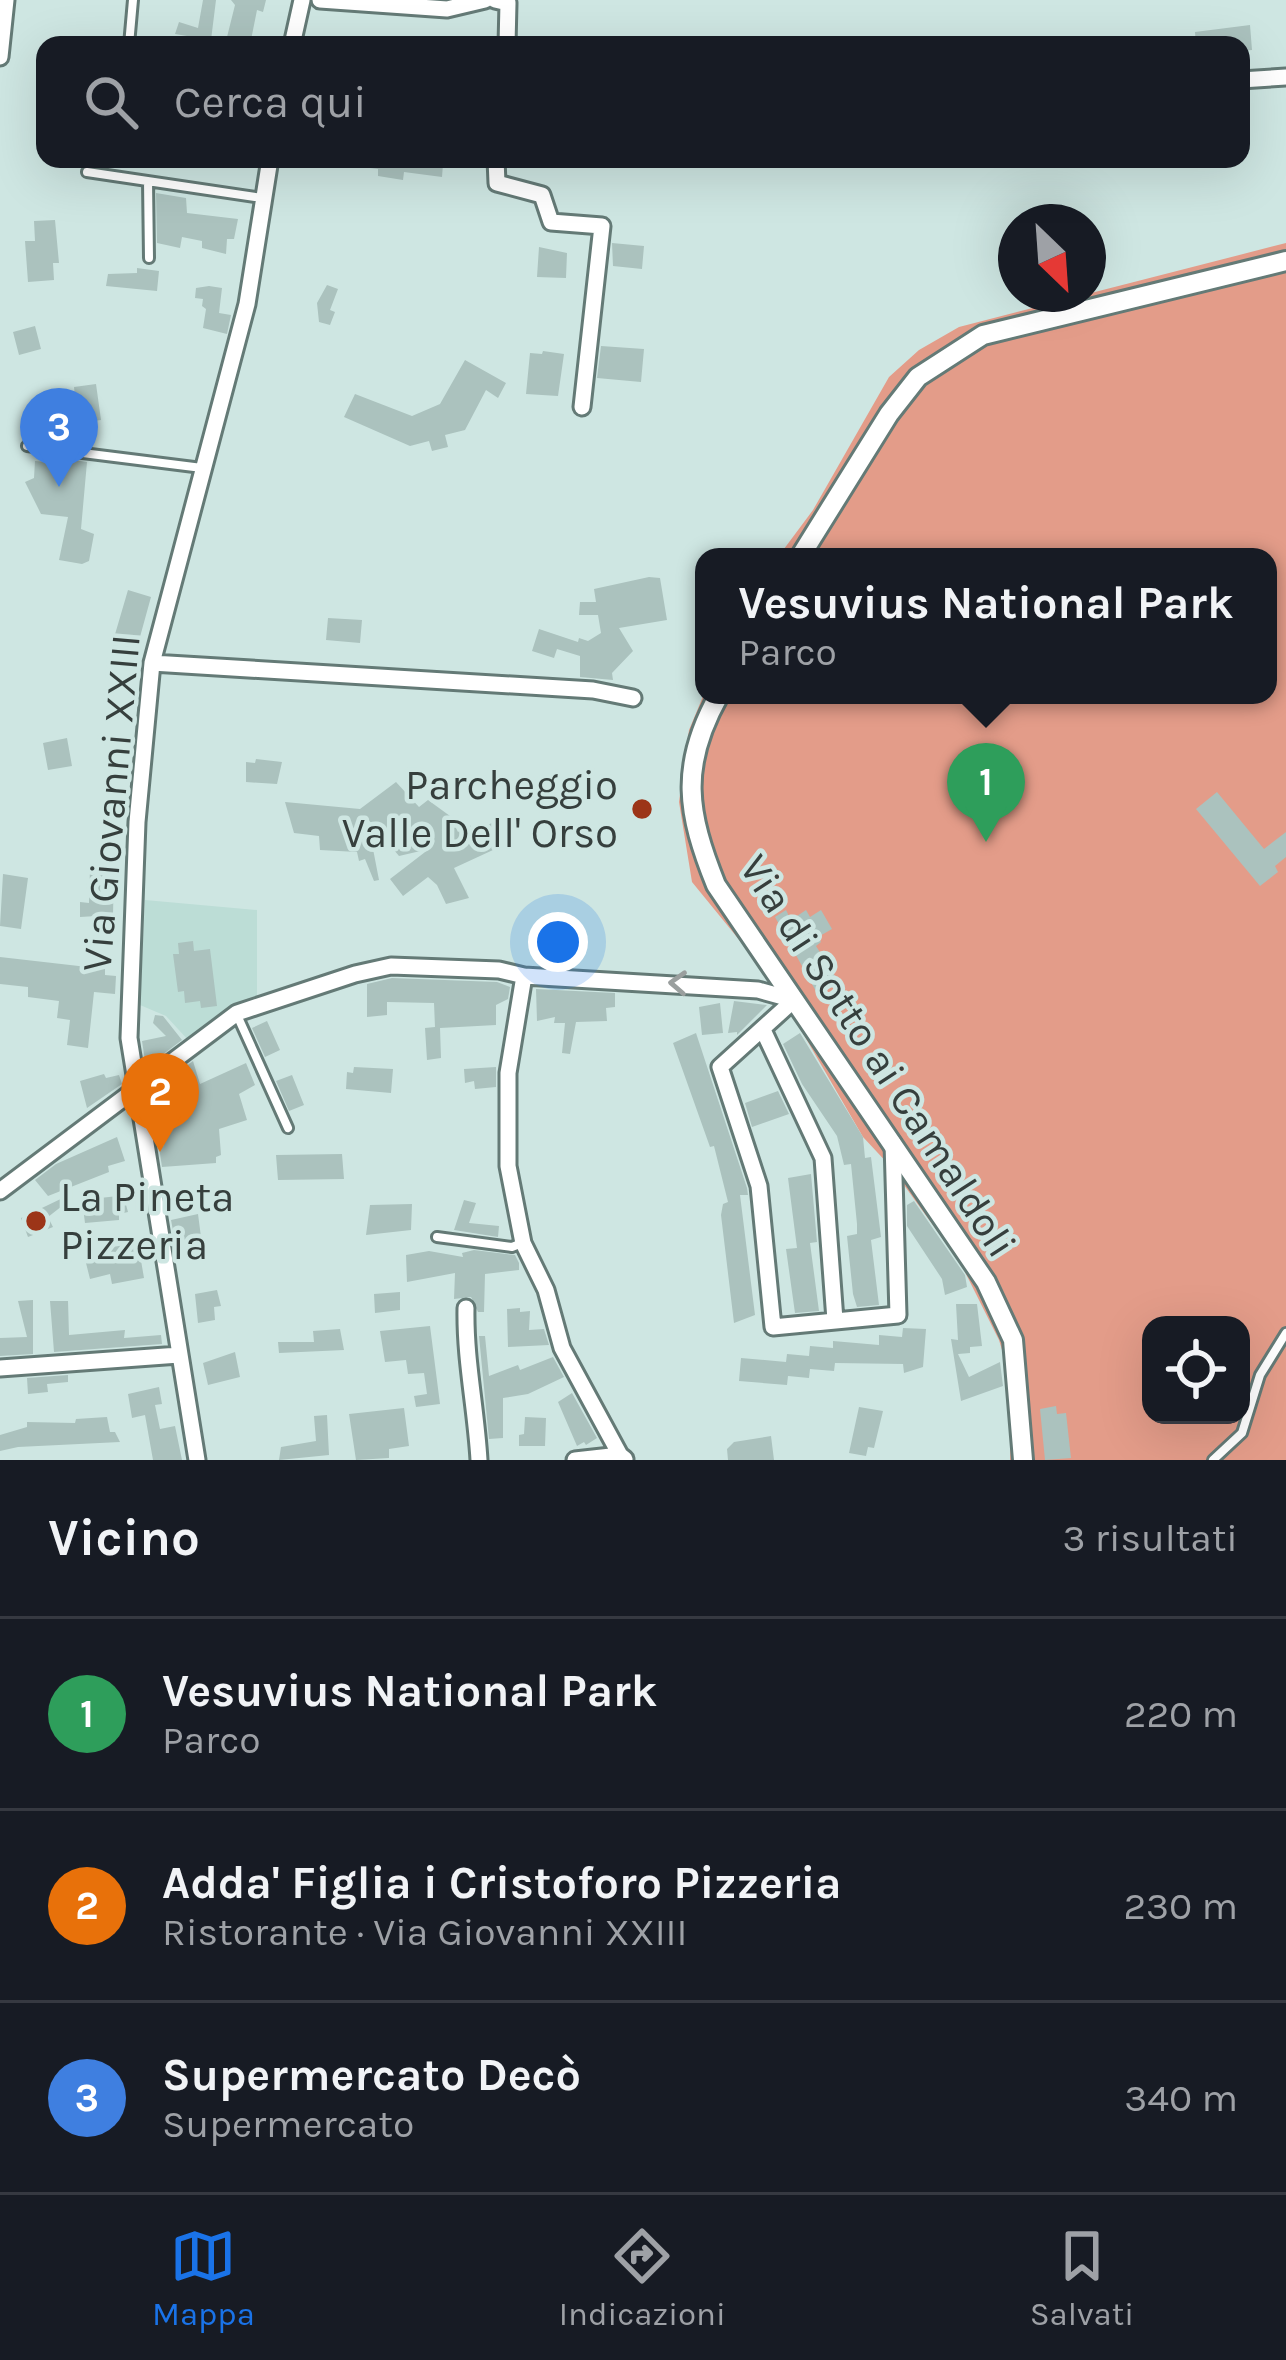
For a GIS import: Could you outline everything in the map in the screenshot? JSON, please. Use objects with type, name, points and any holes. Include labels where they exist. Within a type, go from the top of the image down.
[{"type":"street","points":[[0,57],[6,0]]},
{"type":"street","points":[[294,36],[302,0]]},
{"type":"street","points":[[320,0],[447,9],[484,0]]},
{"type":"street","points":[[495,0],[508,3],[511,9],[508,36]]},
{"type":"street","points":[[1250,79],[1286,77]]},
{"type":"street","name":"Via Giovanni XXIII","points":[[197,1460],[129,1038],[137,822],[152,663],[247,304],[268,168]]},
{"type":"street","points":[[496,168],[497,183],[542,195],[551,222],[602,226],[582,407]]},
{"type":"street","points":[[806,548],[889,414],[918,377],[983,335],[1286,261]]},
{"type":"street","points":[[152,663],[593,690],[633,698]]},
{"type":"street","name":"Via di Sotto ai Camaldoli","points":[[714,704],[689,784],[694,831],[716,885],[986,1282],[1012,1340],[1023,1460]]},
{"type":"street","points":[[0,1191],[237,1013],[322,982],[391,967],[500,970],[524,976],[758,990],[794,1000]]},
{"type":"street","points":[[524,976],[508,1073],[508,1166],[524,1243],[546,1290],[562,1348],[623,1458],[575,1460]]},
{"type":"street","points":[[794,1000],[720,1067],[759,1186],[773,1328],[898,1315],[893,1142]]},
{"type":"street","points":[[763,1030],[823,1158],[836,1320]]},
{"type":"street","points":[[466,1308],[466,1360],[476,1403],[478,1460]]},
{"type":"street","points":[[0,1368],[179,1355]]},
{"type":"lane","points":[[130,36],[133,0]]},
{"type":"lane","points":[[87,172],[263,199]]},
{"type":"lane","points":[[148,181],[149,258]]},
{"type":"lane","points":[[27,446],[203,468]]},
{"type":"lane","points":[[237,1013],[288,1128]]},
{"type":"lane","points":[[437,1237],[512,1247],[524,1243]]},
{"type":"lane","points":[[1213,1460],[1242,1433],[1260,1376],[1286,1333]]},
{"type":"shaded area","points":[[1286,243],[1286,1460],[1010,1460],[1013,1386],[999,1340],[961,1264],[891,1167],[863,1137],[772,980],[692,882],[679,802],[689,730],[700,704],[1277,704],[1277,548],[785,548],[813,510],[889,377],[919,350],[959,327],[1017,312],[1106,312],[1106,289]]},
{"type":"shaded area","points":[[145,900],[257,910],[257,998],[225,1011],[189,1041],[166,1016],[140,1005]]},
{"type":"building","points":[[203,0],[216,0],[212,36],[175,34],[179,22],[198,28]]},
{"type":"building","points":[[231,0],[266,0],[263,12],[257,10],[252,36],[227,36],[235,5]]},
{"type":"building","points":[[1250,25],[1252,50],[1250,36],[1195,36],[1195,32]]},
{"type":"building","points":[[370,168],[443,168],[442,177],[404,172],[403,180],[378,176],[378,169]]},
{"type":"building","points":[[156,193],[186,198],[187,213],[238,219],[234,239],[227,239],[226,254],[182,237],[180,248],[157,243]]},
{"type":"building","points":[[55,220],[59,263],[53,263],[54,280],[28,282],[25,241],[35,241],[34,221]]},
{"type":"building","points":[[612,243],[644,246],[642,269],[613,266]]},
{"type":"building","points":[[539,247],[567,253],[566,278],[537,277]]},
{"type":"building","points":[[137,268],[159,271],[157,291],[106,286],[108,274],[137,273]]},
{"type":"building","points":[[327,285],[338,289],[330,325],[319,322],[317,303]]},
{"type":"building","points":[[196,288],[222,288],[219,313],[231,315],[227,334],[203,328],[206,309],[203,299],[195,298]]},
{"type":"building","points":[[35,326],[41,349],[19,355],[13,332]]},
{"type":"building","points":[[601,346],[644,349],[641,382],[597,378]]},
{"type":"building","points":[[530,353],[564,354],[558,396],[526,394]]},
{"type":"building","points":[[465,360],[506,383],[498,398],[486,390],[465,430],[445,435],[448,447],[432,451],[429,441],[410,446],[344,417],[355,394],[412,416],[440,404]]},
{"type":"building","points":[[96,384],[101,420],[78,423],[74,387]]},
{"type":"building","points":[[66,459],[87,462],[81,529],[94,534],[89,561],[82,564],[59,560],[68,517],[41,514],[25,482],[34,478],[35,461],[66,464]]},
{"type":"building","points":[[660,578],[667,620],[619,628],[633,651],[612,673],[613,680],[580,677],[580,656],[557,649],[554,658],[532,651],[539,629],[578,642],[601,633],[598,615],[579,615],[580,602],[596,602],[594,589]]},
{"type":"building","points":[[128,590],[151,597],[135,655],[111,648]]},
{"type":"building","points":[[328,618],[362,620],[360,643],[326,640]]},
{"type":"building","points":[[67,738],[72,766],[48,770],[43,743]]},
{"type":"building","points":[[246,762],[282,762],[277,784],[246,782]]},
{"type":"building","points":[[396,782],[419,807],[428,800],[450,816],[458,832],[470,825],[473,832],[496,821],[506,844],[454,868],[469,898],[446,904],[428,877],[403,896],[390,879],[429,849],[399,856],[367,818],[379,880],[374,881],[357,852],[320,850],[319,836],[294,833],[285,802],[360,809]]},
{"type":"building","points":[[1217,792],[1264,849],[1286,832],[1286,857],[1275,866],[1278,872],[1260,886],[1196,809]]},
{"type":"building","points":[[114,866],[113,915],[80,917],[80,902],[89,903],[90,868]]},
{"type":"building","points":[[3,874],[28,878],[21,929],[0,926]]},
{"type":"building","points":[[786,910],[791,920],[806,910],[810,917],[821,910],[832,929],[818,937],[821,942],[816,946],[839,982],[818,995],[775,917]]},
{"type":"building","points":[[193,941],[194,951],[210,949],[217,1006],[185,1003],[184,991],[178,992],[173,954],[179,954],[178,943]]},
{"type":"building","points":[[0,957],[105,969],[105,975],[116,976],[115,994],[94,992],[88,1048],[67,1045],[70,1020],[57,1018],[59,1001],[28,997],[28,987],[0,984]]},
{"type":"building","points":[[392,978],[497,982],[510,987],[508,999],[496,1005],[496,1025],[440,1028],[441,1058],[427,1060],[425,1028],[435,1027],[434,1003],[387,1002],[387,1015],[367,1017],[367,984]]},
{"type":"building","points":[[536,989],[615,993],[615,1007],[606,1008],[607,1021],[576,1022],[570,1054],[562,1053],[565,1023],[554,1023],[555,1017],[537,1021]]},
{"type":"building","points":[[734,1001],[767,1005],[737,1035],[728,1033]]},
{"type":"building","points":[[720,1003],[723,1033],[702,1035],[699,1007]]},
{"type":"building","points":[[155,1015],[163,1016],[182,1040],[146,1067],[142,1041],[166,1036],[153,1023]]},
{"type":"building","points":[[267,1021],[280,1050],[265,1057],[252,1028]]},
{"type":"building","points":[[696,1033],[748,1195],[740,1195],[755,1315],[734,1323],[721,1215],[728,1202],[714,1146],[710,1147],[673,1043]]},
{"type":"building","points":[[800,1033],[863,1137],[865,1158],[871,1157],[881,1237],[871,1240],[879,1305],[857,1307],[853,1294],[847,1236],[857,1234],[851,1164],[844,1165],[837,1136],[802,1084],[783,1044]]},
{"type":"building","points":[[193,1061],[200,1084],[246,1063],[255,1085],[239,1094],[247,1120],[219,1129],[221,1155],[216,1163],[162,1167],[159,1147],[164,1146],[164,1120],[155,1123],[151,1096]]},
{"type":"building","points":[[354,1067],[393,1069],[391,1093],[346,1089],[347,1072],[353,1073]]},
{"type":"building","points":[[496,1067],[496,1087],[475,1089],[474,1081],[465,1083],[464,1069]]},
{"type":"building","points":[[104,1074],[106,1078],[119,1075],[122,1084],[87,1108],[80,1081]]},
{"type":"building","points":[[292,1075],[304,1105],[289,1111],[276,1081]]},
{"type":"building","points":[[778,1091],[789,1114],[752,1127],[745,1103]]},
{"type":"building","points":[[117,1137],[125,1161],[108,1166],[109,1172],[48,1196],[35,1180],[56,1164]]},
{"type":"building","points":[[342,1154],[344,1179],[278,1180],[276,1155]]},
{"type":"building","points":[[811,1174],[817,1242],[810,1243],[819,1311],[795,1313],[786,1249],[797,1248],[788,1178]]},
{"type":"building","points":[[69,1195],[71,1199],[48,1217],[53,1227],[28,1237],[21,1218]]},
{"type":"building","points":[[118,1196],[128,1212],[119,1214],[119,1220],[85,1223],[82,1200]]},
{"type":"building","points":[[464,1200],[476,1203],[469,1223],[499,1226],[498,1237],[454,1230]]},
{"type":"building","points":[[914,1201],[965,1275],[967,1287],[945,1295],[942,1279],[907,1226],[907,1205]]},
{"type":"building","points":[[412,1204],[411,1230],[366,1235],[370,1205]]},
{"type":"building","points":[[198,1214],[201,1237],[175,1241],[171,1220]]},
{"type":"building","points":[[138,1243],[144,1278],[112,1284],[110,1274],[90,1279],[86,1263],[107,1257],[106,1248]]},
{"type":"building","points":[[429,1251],[463,1257],[462,1253],[515,1255],[519,1263],[519,1270],[485,1274],[484,1312],[478,1312],[471,1297],[454,1299],[455,1273],[407,1282],[406,1255]]},
{"type":"building","points":[[217,1290],[221,1306],[214,1307],[215,1320],[198,1323],[195,1294]]},
{"type":"building","points":[[400,1292],[400,1310],[375,1313],[374,1294]]},
{"type":"building","points":[[33,1300],[33,1354],[0,1356],[0,1338],[27,1337],[18,1301]]},
{"type":"building","points":[[50,1301],[68,1301],[69,1335],[125,1330],[124,1338],[161,1335],[162,1344],[54,1352]]},
{"type":"building","points":[[956,1304],[977,1304],[982,1346],[958,1354],[969,1377],[1000,1362],[1003,1386],[961,1401],[951,1339],[958,1340]]},
{"type":"building","points":[[520,1308],[520,1312],[530,1311],[529,1330],[544,1329],[549,1345],[508,1347],[507,1309]]},
{"type":"building","points":[[430,1326],[440,1404],[416,1407],[414,1396],[427,1394],[424,1373],[408,1374],[406,1360],[385,1362],[380,1331]]},
{"type":"building","points":[[903,1328],[926,1329],[923,1367],[904,1373],[903,1364],[835,1363],[834,1371],[810,1369],[809,1378],[788,1376],[787,1385],[739,1381],[741,1358],[786,1362],[787,1354],[809,1356],[810,1346],[833,1348],[833,1341],[879,1345],[879,1335],[902,1337]]},
{"type":"building","points":[[340,1329],[344,1350],[279,1353],[278,1342],[314,1342],[313,1331]]},
{"type":"building","points":[[479,1336],[485,1336],[489,1376],[553,1357],[564,1377],[528,1394],[503,1398],[503,1438],[489,1439]]},
{"type":"building","points":[[235,1352],[240,1377],[208,1385],[203,1363]]},
{"type":"building","points":[[68,1375],[68,1382],[47,1384],[48,1392],[28,1394],[27,1378]]},
{"type":"building","points":[[159,1387],[162,1404],[155,1405],[160,1429],[175,1426],[182,1460],[153,1460],[145,1415],[132,1418],[128,1394]]},
{"type":"building","points":[[572,1393],[597,1438],[586,1445],[577,1446],[558,1402]]},
{"type":"building","points":[[1056,1406],[1057,1414],[1066,1413],[1071,1458],[1045,1460],[1040,1409]]},
{"type":"building","points":[[859,1407],[883,1411],[874,1448],[868,1447],[866,1456],[849,1453]]},
{"type":"building","points":[[404,1408],[409,1446],[389,1449],[389,1458],[356,1460],[349,1414]]},
{"type":"building","points":[[327,1415],[329,1455],[279,1460],[281,1447],[316,1441],[314,1416]]},
{"type":"building","points":[[107,1417],[110,1432],[120,1442],[0,1451],[0,1435],[27,1427],[27,1422],[75,1423],[76,1419]]},
{"type":"building","points":[[525,1417],[546,1418],[545,1446],[519,1446]]},
{"type":"building","points":[[771,1436],[774,1460],[728,1460],[727,1449],[734,1442]]},
{"type":"place","name":"Supermercato Decò","points":[[59,487]]},
{"type":"place","name":"Parcheggio Valle Dell' Orso","points":[[642,809]]},
{"type":"place","name":"Vesuvius National Park","points":[[986,842]]},
{"type":"place","name":"Adda' Figlia i Cristoforo Pizzeria","points":[[160,1152]]},
{"type":"place","name":"La Pineta Pizzeria","points":[[36,1221]]}]
